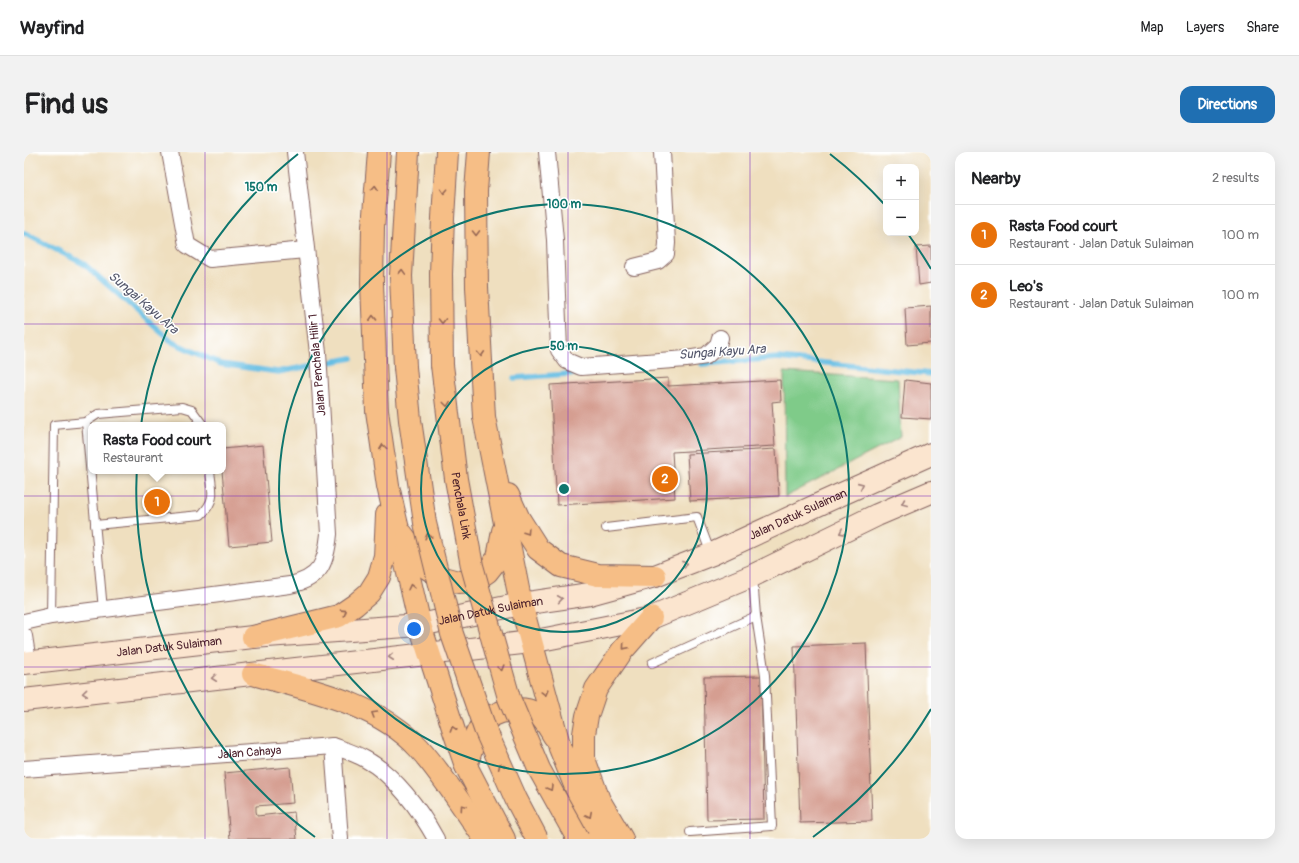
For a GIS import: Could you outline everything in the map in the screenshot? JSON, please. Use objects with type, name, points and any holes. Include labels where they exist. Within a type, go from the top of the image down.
[{"type":"highway","points":[[379,152],[376,171],[373,227],[372,284],[377,411],[388,486],[420,625],[466,766],[504,839]]},
{"type":"highway","points":[[408,152],[401,276],[405,367],[410,420],[425,523],[452,634],[485,729],[516,799],[536,839]]},
{"type":"highway","name":"Penchala Link","points":[[447,152],[442,218],[442,365],[456,479],[472,566],[509,698],[539,769],[578,839]]},
{"type":"highway","points":[[479,152],[476,191],[477,287],[484,417],[521,604],[560,748]]},
{"type":"highway","points":[[492,460],[519,519],[538,549],[561,566],[598,575],[655,576]]},
{"type":"highway","points":[[253,637],[339,616],[369,593],[379,577],[385,556],[388,486]]},
{"type":"highway","points":[[398,530],[427,568],[443,578],[458,582],[474,581],[486,572],[498,558],[505,520]]},
{"type":"highway","points":[[622,839],[599,800],[584,759],[584,734],[587,716],[596,689],[622,651],[651,618]]},
{"type":"highway","points":[[253,674],[342,700],[366,710],[394,726],[419,748],[485,839]]},
{"type":"highway","points":[[466,766],[476,737],[484,722],[500,711],[518,709],[534,712],[546,722],[560,748],[579,795],[602,839]]},
{"type":"main road","name":"Jalan Datuk Sulaiman","points":[[26,662],[253,637],[420,625],[521,604],[590,594],[655,576],[712,554],[931,454]]},
{"type":"main road","points":[[24,700],[531,642],[651,618],[752,576],[877,514],[931,492]]},
{"type":"street","points":[[170,152],[187,245],[210,260],[306,250]]},
{"type":"street","name":"Jalan Penchala Hilir 1","points":[[103,610],[290,585],[302,582],[315,575],[323,564],[327,553],[329,534],[320,380],[295,152]]},
{"type":"street","points":[[547,152],[555,240],[559,350],[567,361],[581,367],[686,359],[706,356],[718,345],[720,338]]},
{"type":"street","points":[[634,267],[658,261],[666,254],[667,243],[662,152]]},
{"type":"street","points":[[24,622],[51,616],[103,610]]},
{"type":"street","points":[[24,636],[26,662]]},
{"type":"street","points":[[333,746],[340,839]]},
{"type":"street","name":"Jalan Cahaya","points":[[24,769],[333,746],[365,758],[385,773],[412,801],[436,839]]},
{"type":"lane","points":[[51,616],[54,425],[86,422],[98,414],[182,407],[192,410],[201,422]]},
{"type":"lane","points":[[86,422],[88,445]]},
{"type":"lane","points":[[91,474],[103,610]]},
{"type":"lane","points":[[95,525],[201,515],[210,506],[213,497],[210,474]]},
{"type":"lane","points":[[606,528],[697,517],[712,554]]},
{"type":"lane","points":[[690,832],[772,826],[765,675],[756,616],[752,576]]},
{"type":"lane","points":[[652,663],[756,616]]},
{"type":"green space","points":[[784,372],[898,379],[901,437],[785,497]]},
{"type":"building","points":[[931,246],[931,283],[919,285],[916,247]]},
{"type":"building","points":[[931,306],[931,343],[907,345],[905,308]]},
{"type":"building","points":[[668,378],[668,386],[780,380],[781,401],[772,402],[775,446],[672,452],[675,498],[557,505],[550,385]]},
{"type":"building","points":[[905,380],[931,383],[931,419],[902,417]]},
{"type":"building","points":[[263,445],[272,542],[229,546],[222,474],[226,474],[226,449]]},
{"type":"building","points":[[776,449],[779,496],[690,501],[687,454]]},
{"type":"building","points":[[866,643],[872,821],[800,823],[794,646]]},
{"type":"building","points":[[761,676],[764,819],[707,820],[704,677]]},
{"type":"building","points":[[290,767],[293,803],[256,806],[256,811],[257,816],[294,812],[297,839],[230,839],[224,773]]},
{"type":"waterway","name":"Sungai Kayu Ara","points":[[24,233],[84,264],[172,342],[221,364],[278,372],[352,358]]},
{"type":"waterway","name":"Sungai Kayu Ara","points":[[702,364],[778,358],[931,374]]},
{"type":"waterway","name":"Sungai Kayu Ara","points":[[514,378],[582,373]]},
{"type":"place","name":"Leo's","points":[[665,479]]},
{"type":"place","name":"Rasta Food court","points":[[157,502]]}]
